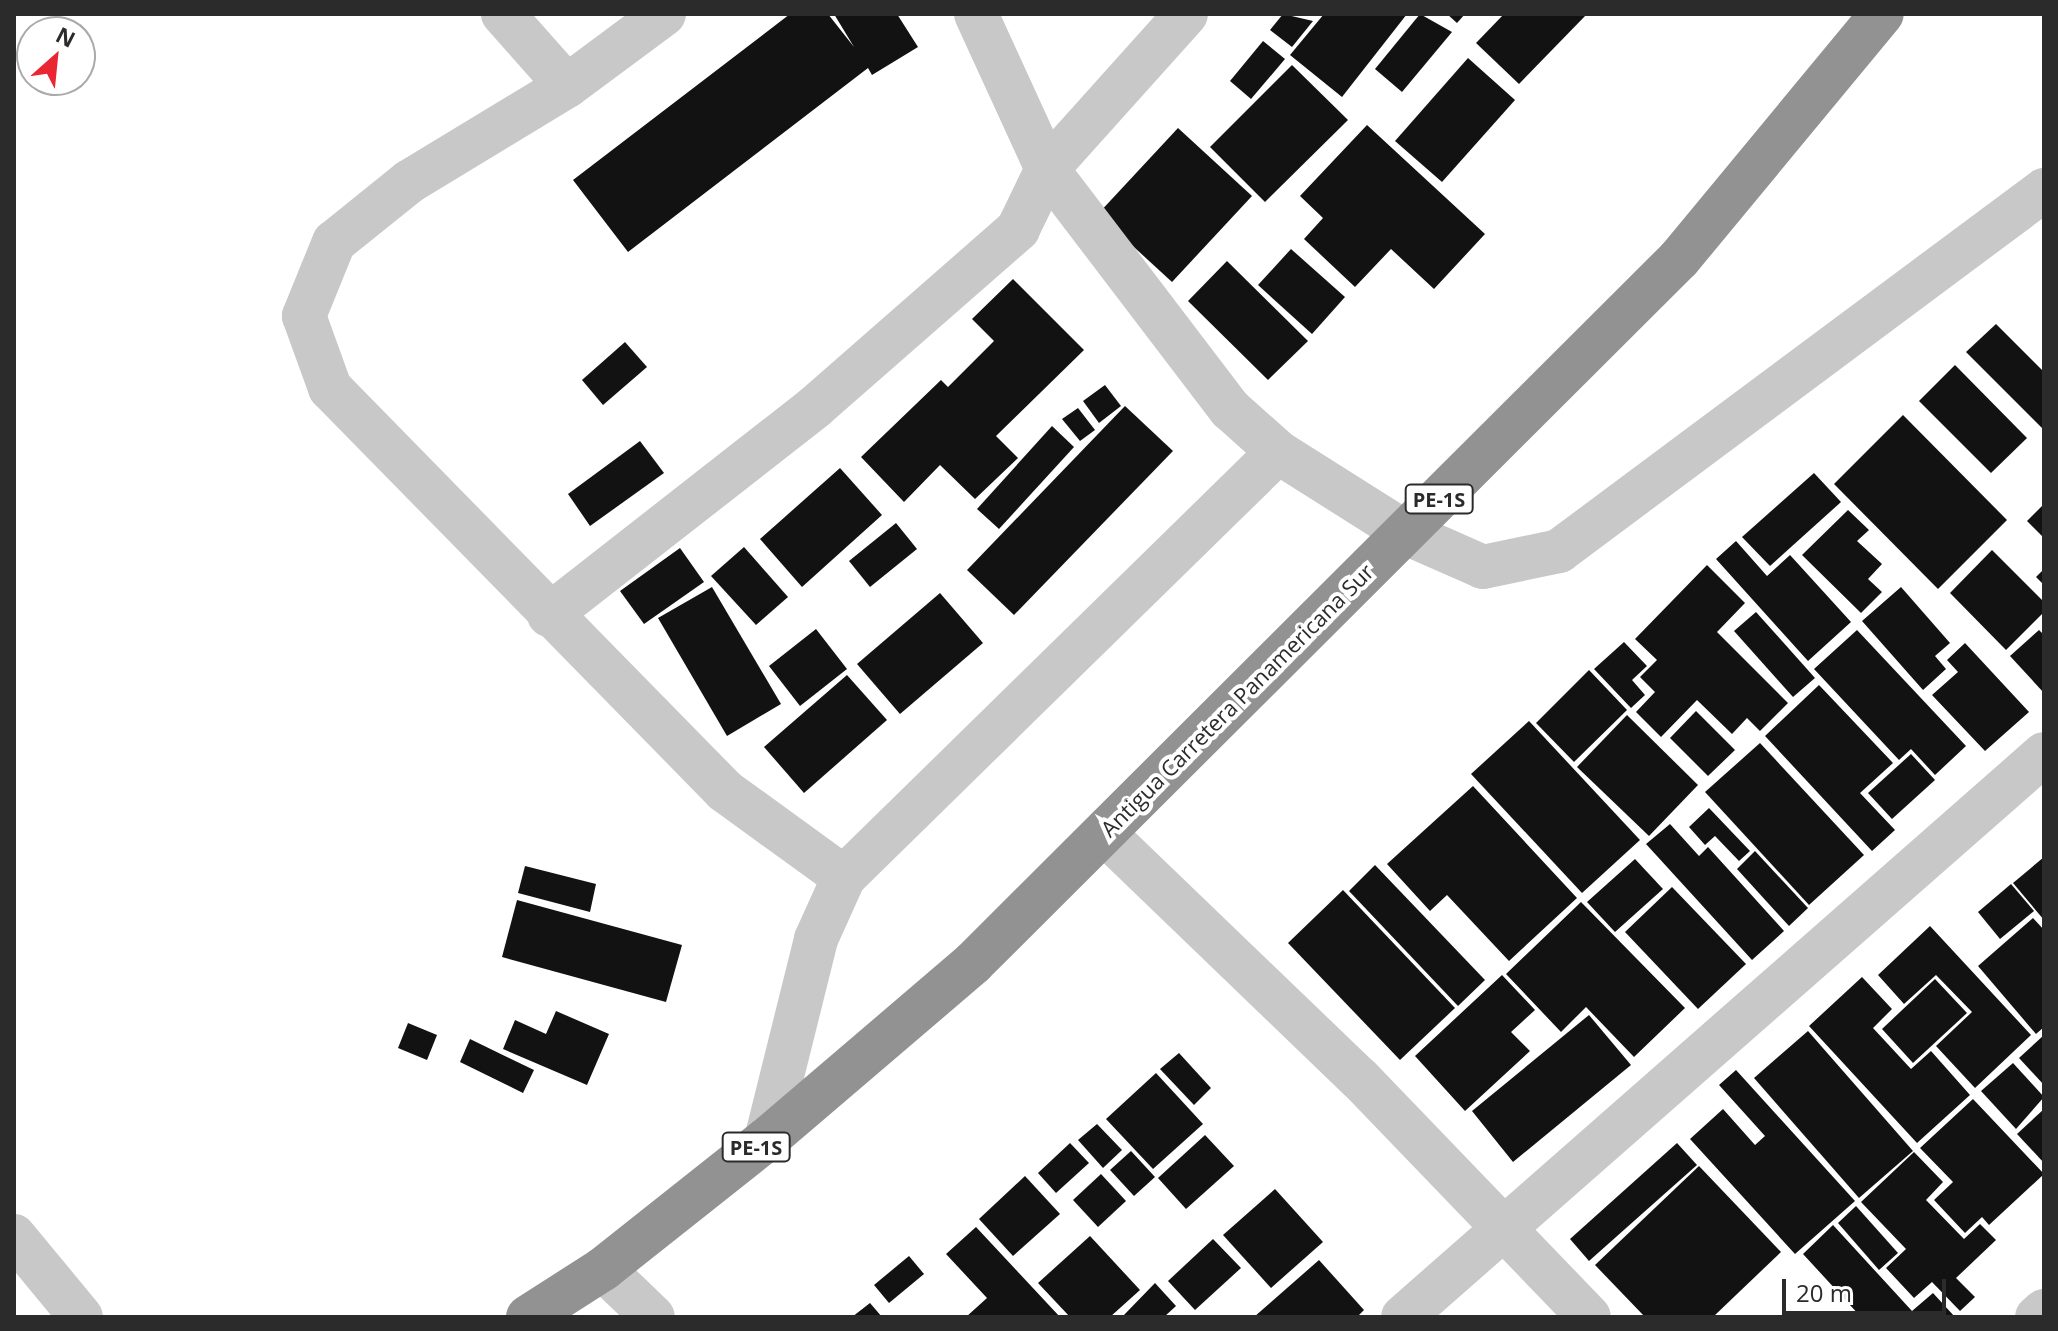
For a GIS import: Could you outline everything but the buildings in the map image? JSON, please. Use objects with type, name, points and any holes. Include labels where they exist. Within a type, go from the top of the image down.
[{"type":"highway","name":"Antigua Carretera Panamericana Sur","points":[[528,1317],[603,1269],[766,1140],[973,963],[1679,259],[1871,18]]},
{"type":"street","points":[[503,14],[567,86]]},
{"type":"street","points":[[664,14],[567,86],[410,181],[334,242],[304,316],[330,388],[549,615],[725,791],[844,877]]},
{"type":"street","points":[[976,14],[1047,169],[1230,409],[1278,452],[1406,533],[1483,567],[1559,551],[2044,190]]},
{"type":"street","points":[[549,615],[815,407],[1018,229],[1047,169],[1186,14]]},
{"type":"street","points":[[766,1140],[816,939],[844,877],[1278,452]]},
{"type":"street","points":[[1403,1317],[2044,754]]},
{"type":"street","points":[[1104,833],[1507,1228],[1589,1317]]},
{"type":"street","points":[[14,1236],[81,1317]]},
{"type":"street","points":[[603,1269],[653,1317]]},
{"type":"street","points":[[2037,1317],[2044,1311]]}]
